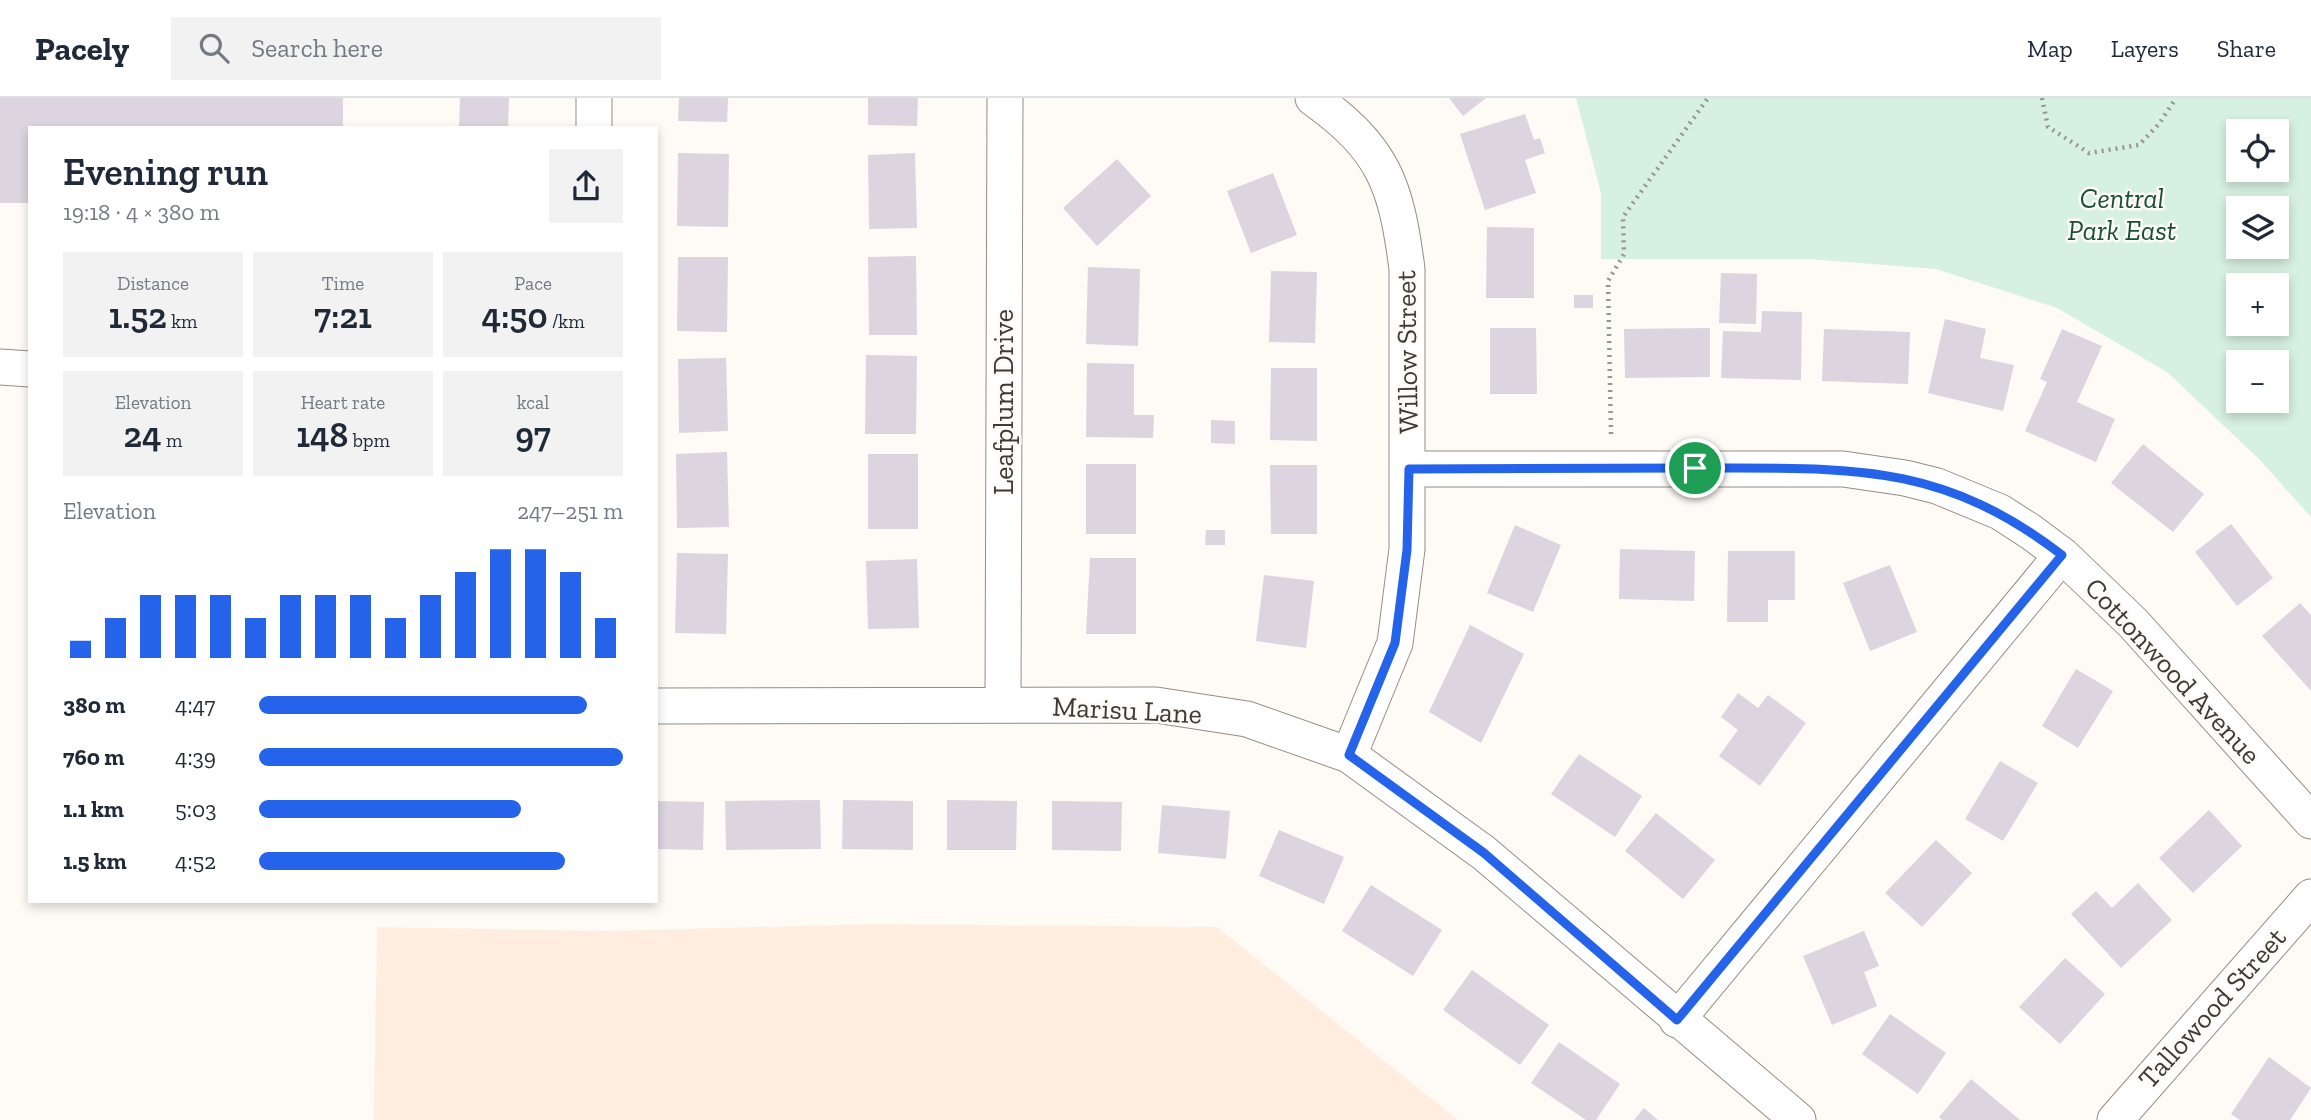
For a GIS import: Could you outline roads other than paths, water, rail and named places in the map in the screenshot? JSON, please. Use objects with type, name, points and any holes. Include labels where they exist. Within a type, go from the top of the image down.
[{"type":"street","points":[[594,98],[594,126]]},
{"type":"street","name":"Leafplum Drive","points":[[1003,705],[1005,98]]},
{"type":"street","name":"Willow Street","points":[[1313,98],[1349,124],[1381,164],[1401,223],[1407,269],[1407,550],[1395,643],[1349,755]]},
{"type":"street","points":[[0,367],[28,369]]},
{"type":"street","name":"Cottonwood Avenue","points":[[1409,469],[1788,468],[1879,473],[1968,497],[2000,512],[2062,555],[2133,623],[2311,821]]},
{"type":"street","points":[[1677,1020],[2062,555]]},
{"type":"street","name":"Marisu Lane","points":[[658,706],[1169,707],[1247,719],[1349,755],[1484,853],[1677,1020],[1798,1120]]},
{"type":"street","name":"Tallowood Street","points":[[2115,1120],[2311,897]]},
{"type":"park label","name":"Central Park East","points":[[2122,214]]}]
